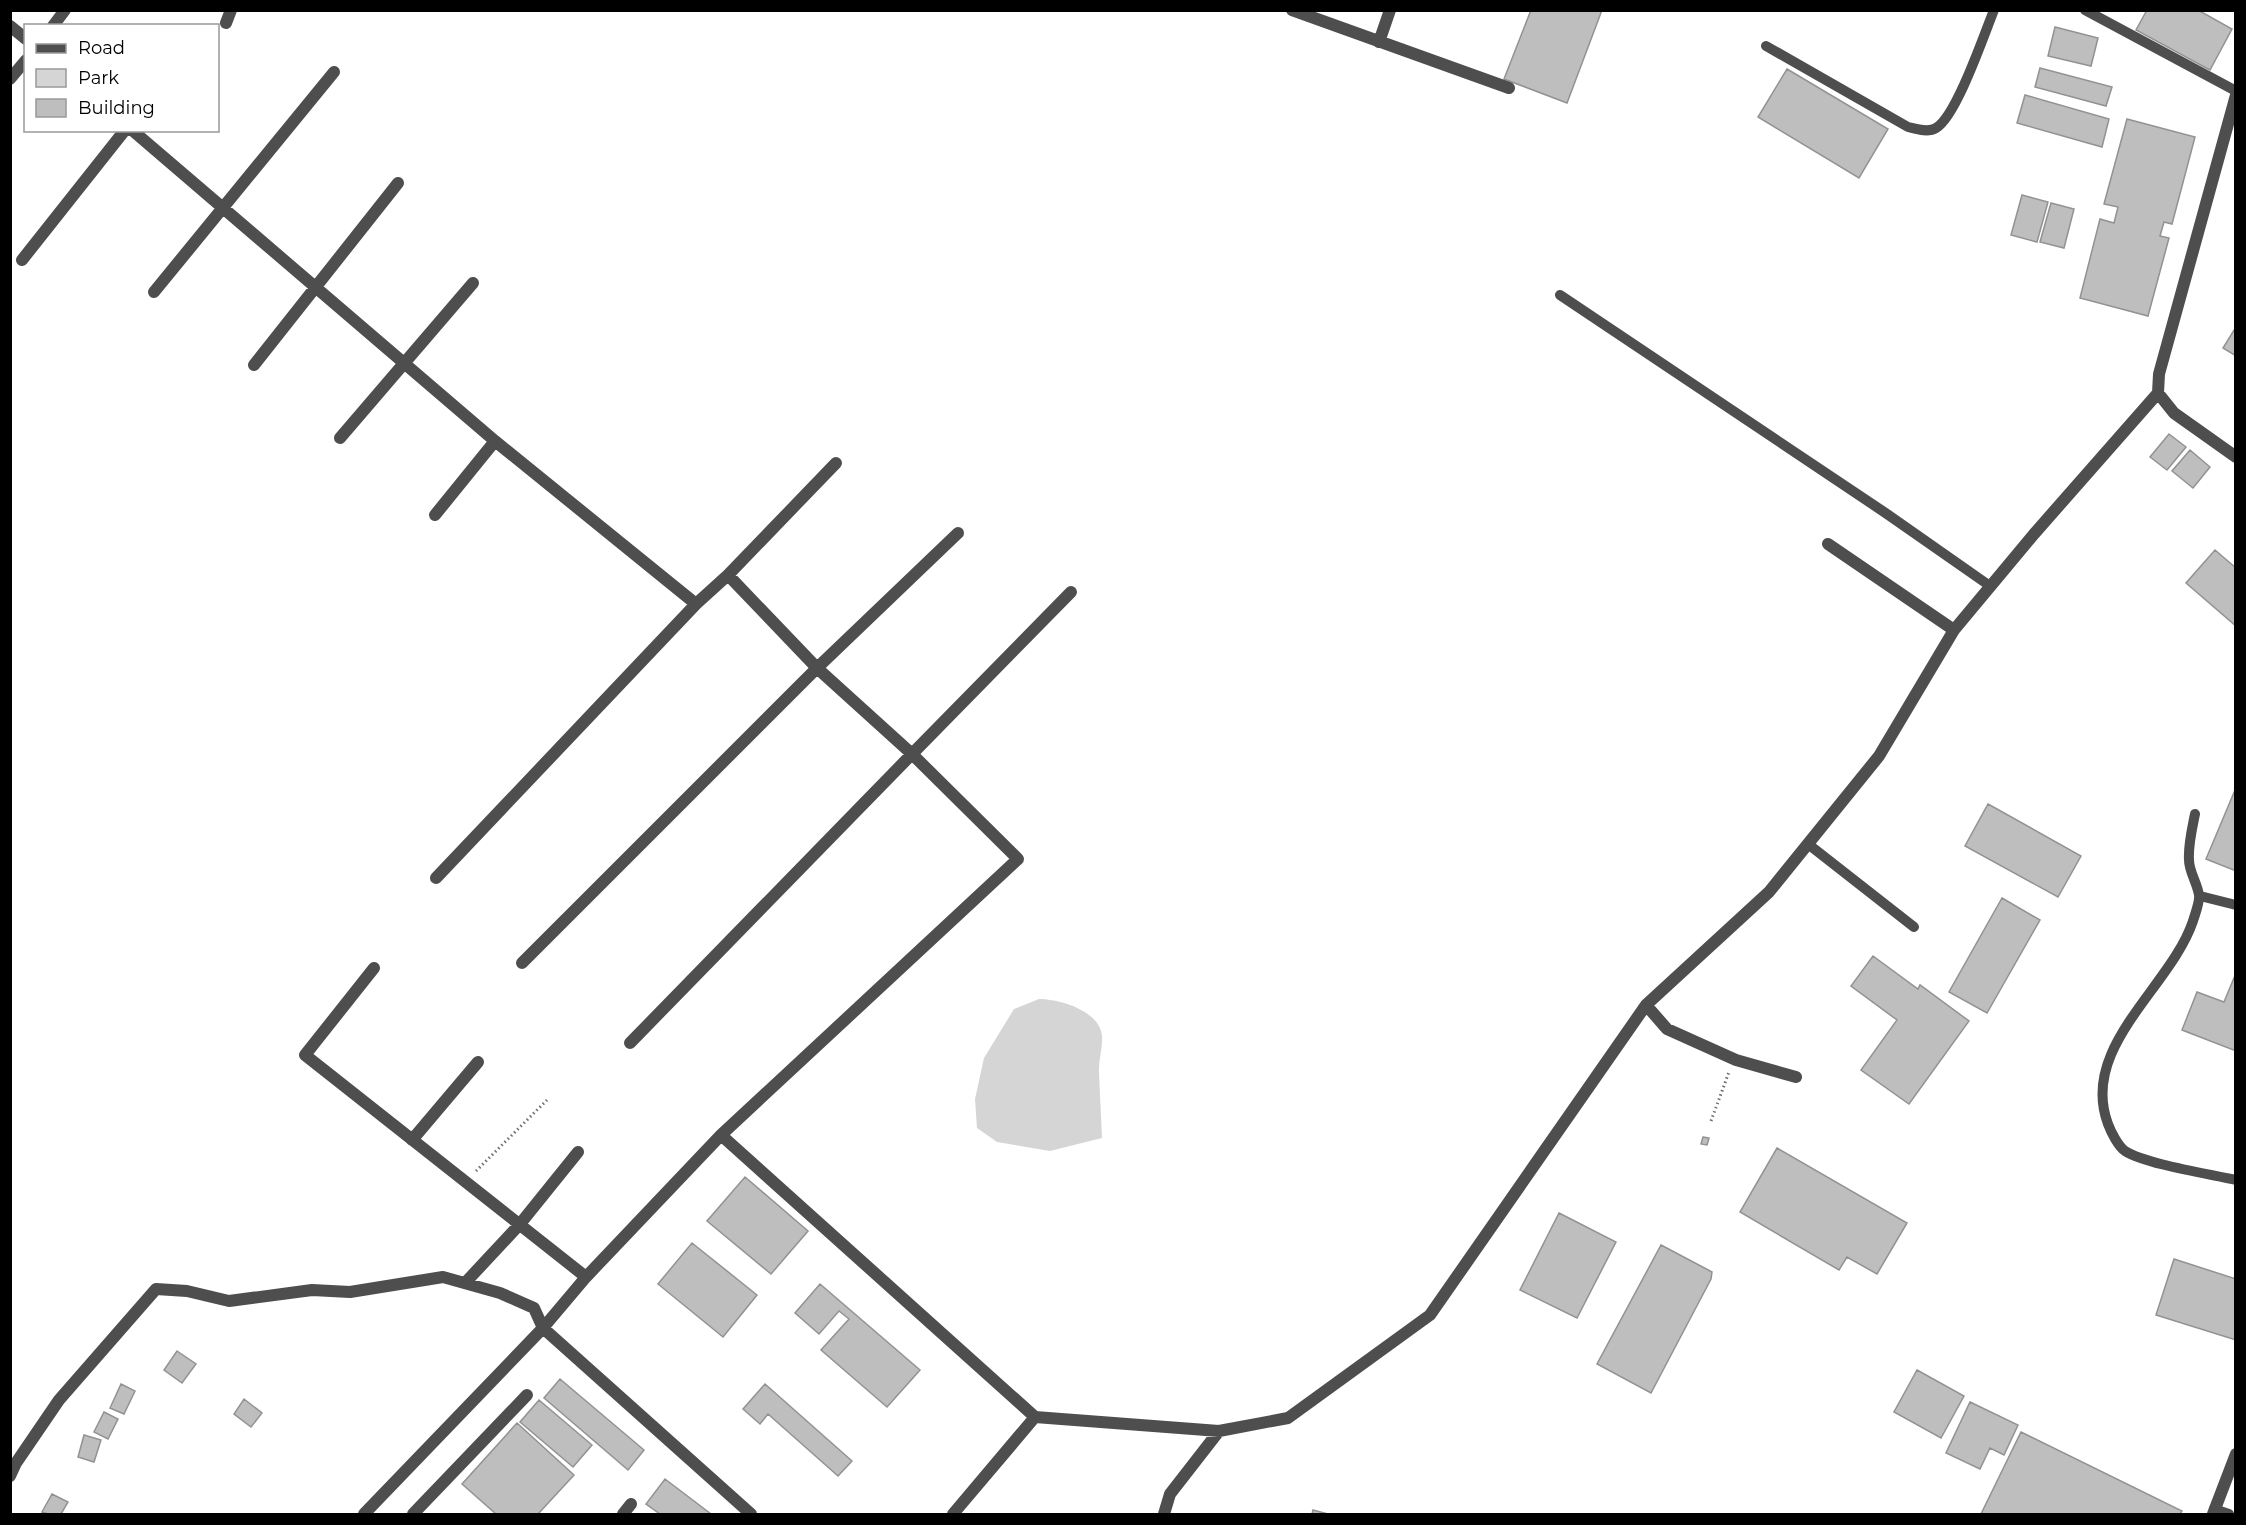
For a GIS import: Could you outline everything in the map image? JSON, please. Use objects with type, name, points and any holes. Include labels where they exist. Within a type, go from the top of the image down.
[{"type":"street","points":[[54,24],[65,10]]},
{"type":"street","points":[[226,23],[231,10]]},
{"type":"street","points":[[1292,10],[1509,88]]},
{"type":"street","points":[[1379,42],[1390,10]]},
{"type":"street","points":[[10,26],[24,37]]},
{"type":"street","points":[[10,79],[24,62]]},
{"type":"street","points":[[154,292],[334,72]]},
{"type":"street","points":[[721,1135],[1035,1417],[1219,1431],[1288,1418],[1430,1315],[1646,1005],[1769,892],[1879,756],[1954,630],[2158,393],[2159,374],[2235,93]]},
{"type":"street","points":[[22,260],[123,132]]},
{"type":"street","points":[[134,132],[495,441],[696,604]]},
{"type":"street","points":[[254,365],[398,183]]},
{"type":"street","points":[[340,438],[473,283]]},
{"type":"street","points":[[2158,393],[2174,413],[2235,457]]},
{"type":"street","points":[[435,515],[495,441]]},
{"type":"street","points":[[436,878],[696,604],[728,575],[836,463]]},
{"type":"street","points":[[522,963],[818,668],[958,533]]},
{"type":"street","points":[[1828,544],[1954,630]]},
{"type":"street","points":[[364,1515],[543,1328],[586,1276],[721,1135],[1018,860],[912,754],[818,668],[728,575]]},
{"type":"street","points":[[630,1043],[1071,592]]},
{"type":"street","points":[[374,968],[305,1055],[586,1276]]},
{"type":"street","points":[[1646,1005],[1667,1029],[1733,1059],[1796,1077]]},
{"type":"street","points":[[412,1140],[478,1062]]},
{"type":"street","points":[[465,1283],[520,1224],[578,1152]]},
{"type":"street","points":[[10,1476],[16,1463],[59,1400],[156,1289],[187,1291],[229,1301],[312,1290],[350,1292],[443,1277],[500,1293],[534,1308],[543,1328],[751,1515]]},
{"type":"street","points":[[413,1515],[527,1395]]},
{"type":"street","points":[[953,1515],[1035,1417]]},
{"type":"street","points":[[1164,1515],[1170,1494],[1219,1431]]},
{"type":"street","points":[[2213,1512],[2235,1454]]},
{"type":"street","points":[[622,1515],[632,1504]]},
{"type":"lane","points":[[1766,46],[1908,127],[1923,130],[1935,129],[1951,112],[1994,10]]},
{"type":"lane","points":[[2085,10],[2235,93]]},
{"type":"lane","points":[[1560,295],[1887,513],[1990,586]]},
{"type":"lane","points":[[2195,814],[2188,857],[2200,896],[2192,923],[2178,953],[2121,1034],[2109,1059],[2103,1084],[2103,1112],[2110,1131],[2124,1150],[2146,1159],[2235,1180]]},
{"type":"lane","points":[[1808,844],[1914,927]]},
{"type":"lane","points":[[2200,896],[2235,904]]},
{"type":"lane","points":[[2213,1512],[2229,1515]]},
{"type":"path","points":[[1711,1121],[1733,1059]]},
{"type":"path","points":[[465,1181],[547,1100]]},
{"type":"green space","points":[[1039,999],[1057,1001],[1078,1008],[1087,1013],[1100,1027],[1102,1036],[1099,1068],[1102,1138],[1050,1151],[997,1142],[977,1128],[975,1099],[984,1058],[1014,1009]]},
{"type":"building","points":[[1531,10],[1602,10],[1567,103],[1504,79]]},
{"type":"building","points":[[2147,10],[2198,10],[2232,29],[2210,70],[2136,30]]},
{"type":"building","points":[[2055,27],[2098,38],[2091,66],[2048,56]]},
{"type":"building","points":[[2040,68],[2112,87],[2106,106],[2035,87]]},
{"type":"building","points":[[1787,69],[1888,129],[1859,178],[1758,117]]},
{"type":"building","points":[[2025,95],[2109,119],[2102,147],[2017,123]]},
{"type":"building","points":[[2127,119],[2195,137],[2172,224],[2164,222],[2160,236],[2169,238],[2148,316],[2080,298],[2100,219],[2114,223],[2118,207],[2104,204]]},
{"type":"building","points":[[2022,195],[2048,202],[2037,242],[2011,235]]},
{"type":"building","points":[[2051,203],[2074,209],[2064,248],[2040,242]]},
{"type":"building","points":[[2236,327],[2236,356],[2223,348]]},
{"type":"building","points":[[2169,434],[2186,447],[2167,470],[2150,457]]},
{"type":"building","points":[[2190,450],[2210,467],[2193,488],[2172,471]]},
{"type":"building","points":[[2215,550],[2236,568],[2236,626],[2186,583]]},
{"type":"building","points":[[2236,790],[2236,871],[2206,859]]},
{"type":"building","points":[[1988,804],[2081,856],[2058,897],[1965,846]]},
{"type":"building","points":[[2002,898],[2040,920],[1987,1013],[1949,992]]},
{"type":"building","points":[[1873,956],[1918,989],[1920,985],[1969,1021],[1909,1104],[1861,1070],[1897,1020],[1851,986]]},
{"type":"building","points":[[2236,973],[2236,1051],[2182,1030],[2197,992],[2224,1002]]},
{"type":"building","points":[[1703,1137],[1709,1138],[1707,1145],[1701,1144]]},
{"type":"building","points":[[1777,1148],[1907,1223],[1877,1274],[1847,1257],[1839,1270],[1740,1212]]},
{"type":"building","points":[[745,1177],[808,1231],[771,1274],[707,1221]]},
{"type":"building","points":[[1559,1213],[1616,1242],[1577,1318],[1520,1290]]},
{"type":"building","points":[[692,1243],[757,1295],[723,1337],[658,1284]]},
{"type":"building","points":[[1661,1245],[1712,1272],[1711,1279],[1651,1393],[1597,1364]]},
{"type":"building","points":[[2174,1259],[2236,1279],[2236,1340],[2156,1315]]},
{"type":"building","points":[[820,1284],[920,1370],[887,1407],[821,1350],[849,1319],[839,1311],[819,1334],[795,1313]]},
{"type":"building","points":[[177,1351],[196,1364],[182,1383],[164,1370]]},
{"type":"building","points":[[1917,1370],[1964,1396],[1941,1438],[1894,1412]]},
{"type":"building","points":[[560,1379],[644,1450],[628,1470],[544,1398]]},
{"type":"building","points":[[121,1384],[135,1391],[124,1414],[110,1408]]},
{"type":"building","points":[[765,1384],[852,1461],[838,1476],[768,1414],[760,1424],[743,1409]]},
{"type":"building","points":[[244,1399],[262,1413],[251,1427],[234,1414]]},
{"type":"building","points":[[539,1400],[592,1445],[573,1467],[520,1422]]},
{"type":"building","points":[[1970,1402],[2018,1425],[2004,1455],[1990,1448],[1980,1469],[1946,1453]]},
{"type":"building","points":[[104,1412],[118,1419],[108,1439],[94,1432]]},
{"type":"building","points":[[517,1423],[574,1475],[538,1514],[496,1514],[462,1484]]},
{"type":"building","points":[[2021,1432],[2182,1511],[2180,1514],[1981,1514]]},
{"type":"building","points":[[84,1435],[101,1440],[94,1462],[78,1457]]},
{"type":"building","points":[[665,1479],[711,1514],[660,1514],[646,1504]]},
{"type":"building","points":[[52,1494],[68,1502],[61,1514],[42,1512]]},
{"type":"building","points":[[1313,1510],[1328,1514],[1312,1514]]}]
